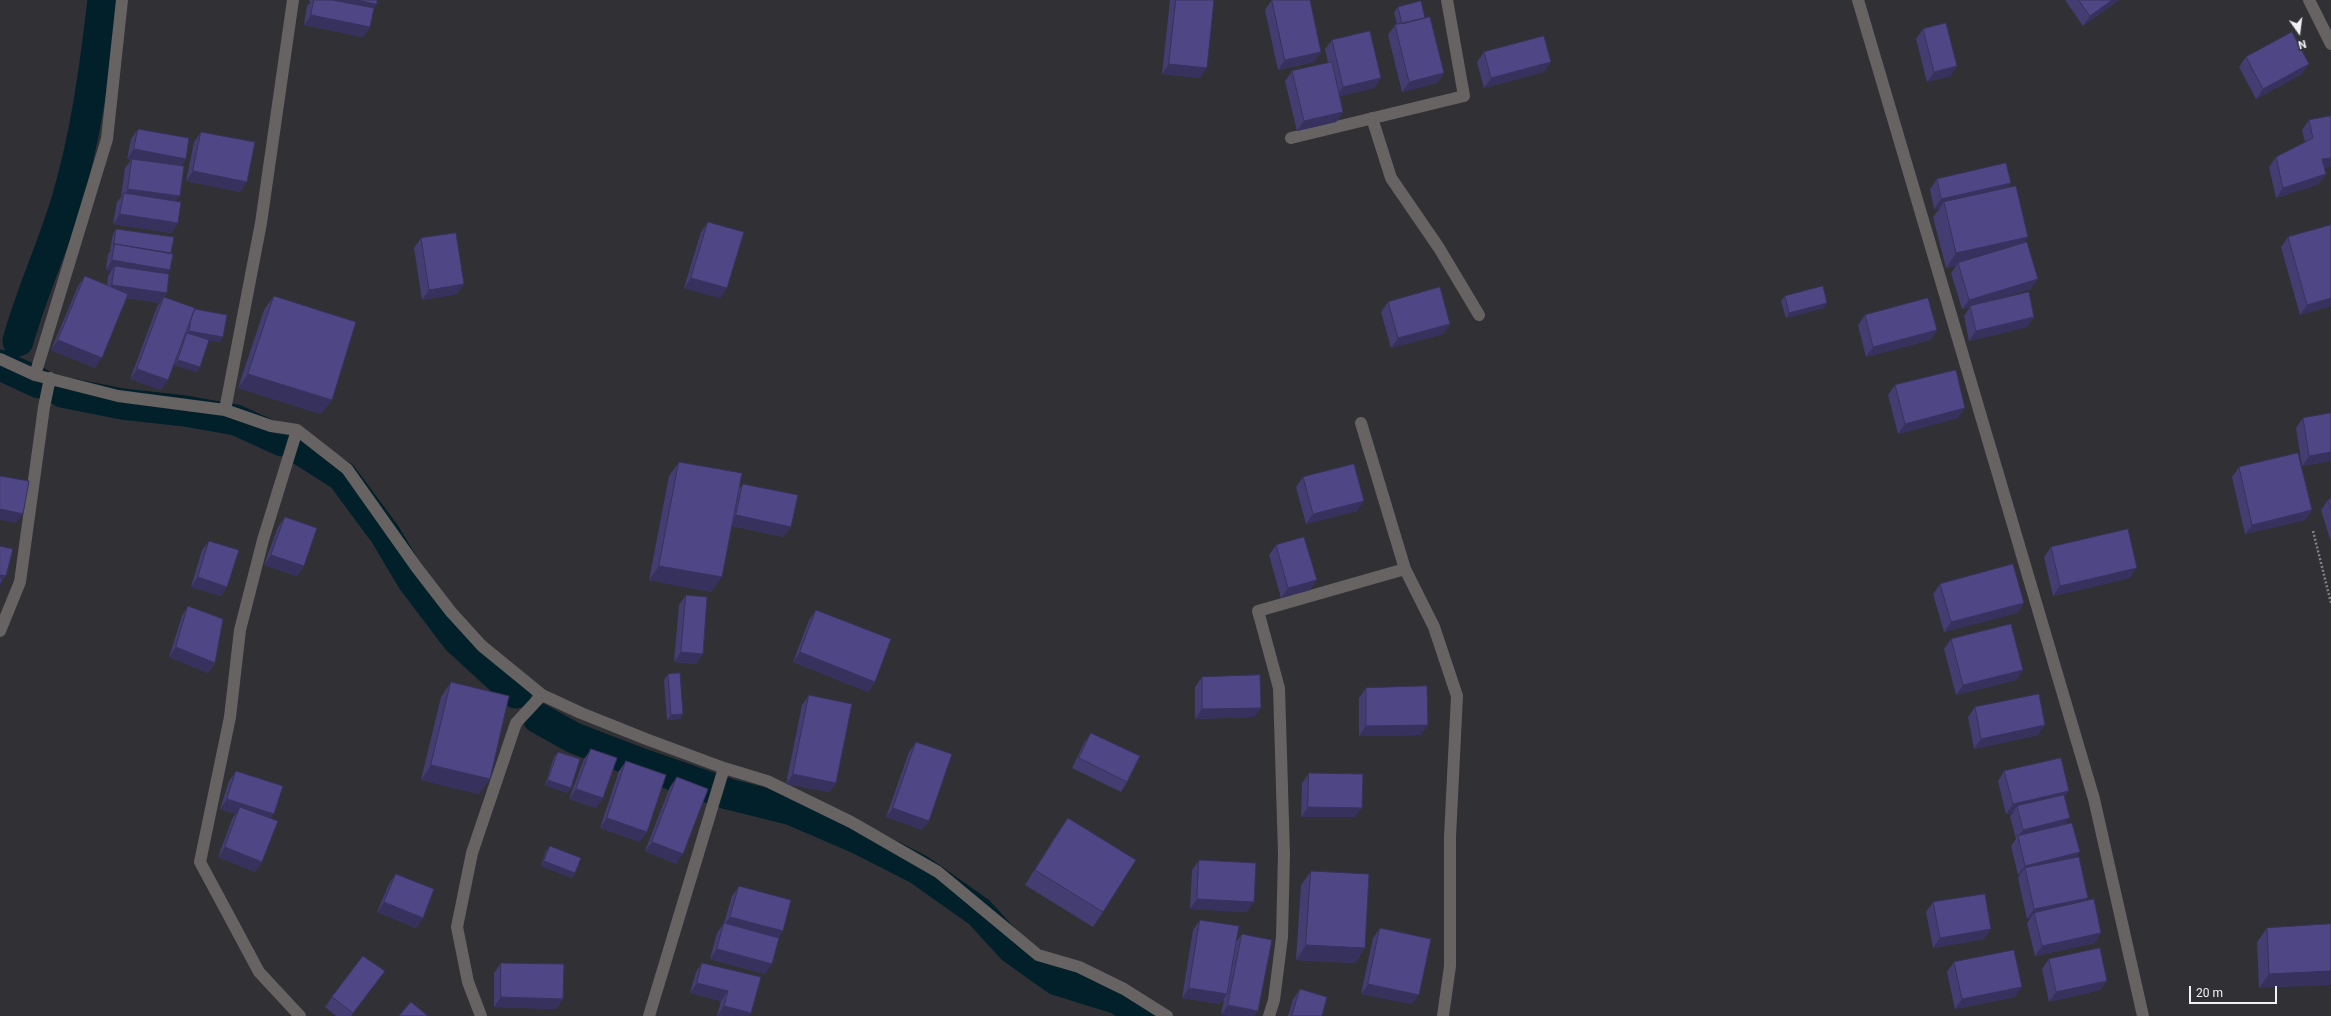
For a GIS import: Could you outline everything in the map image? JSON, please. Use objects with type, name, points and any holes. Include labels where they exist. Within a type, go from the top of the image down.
[{"type":"street","points":[[35,375],[107,139],[122,0]]},
{"type":"street","points":[[225,410],[261,223],[293,0]]},
{"type":"street","points":[[1291,138],[1464,96],[1447,0]]},
{"type":"street","points":[[1858,0],[2094,799],[2143,1016]]},
{"type":"street","points":[[2309,0],[2331,44]]},
{"type":"street","points":[[1372,118],[1391,178],[1439,248],[1479,315]]},
{"type":"street","points":[[0,359],[35,375],[118,396],[225,410],[272,426],[297,430],[347,470],[451,612],[482,646],[542,695],[581,713],[722,771],[768,781],[851,822],[938,872],[1038,955],[1079,967],[1124,989],[1168,1016]]},
{"type":"street","points":[[0,631],[20,582],[44,407],[50,378]]},
{"type":"street","points":[[1361,423],[1405,569],[1434,627],[1457,696],[1450,845],[1450,966],[1443,1016]]},
{"type":"street","points":[[297,430],[263,540],[240,630],[230,717],[200,862],[259,972],[300,1016]]},
{"type":"street","points":[[1269,1016],[1274,1000],[1282,937],[1284,854],[1279,688],[1258,611],[1405,569]]},
{"type":"street","points":[[481,1016],[468,982],[457,927],[472,854],[516,723],[542,695]]},
{"type":"street","points":[[649,1016],[722,771]]},
{"type":"path","points":[[2313,531],[2331,603]]},
{"type":"building","points":[[314,0],[332,0],[374,8],[370,27],[311,15]]},
{"type":"building","points":[[357,0],[377,0],[377,4]]},
{"type":"building","points":[[1176,0],[1214,0],[1207,68],[1169,64]]},
{"type":"building","points":[[1272,0],[1310,0],[1321,52],[1285,60]]},
{"type":"building","points":[[2079,0],[2112,0],[2090,16]]},
{"type":"building","points":[[1421,1],[1425,18],[1402,24],[1398,7]]},
{"type":"building","points":[[1430,17],[1444,73],[1409,82],[1395,25]]},
{"type":"building","points":[[1946,23],[1957,66],[1934,72],[1923,29]]},
{"type":"building","points":[[1370,31],[1381,78],[1343,87],[1332,40]]},
{"type":"building","points":[[2292,32],[2309,64],[2263,89],[2246,57]]},
{"type":"building","points":[[1544,36],[1551,62],[1491,78],[1484,52]]},
{"type":"building","points":[[1332,62],[1343,112],[1304,121],[1292,71]]},
{"type":"building","points":[[2331,116],[2331,158],[2322,159],[2326,174],[2283,188],[2276,157],[2313,138],[2309,120]]},
{"type":"building","points":[[138,129],[189,138],[186,159],[134,149]]},
{"type":"building","points":[[201,132],[255,142],[247,182],[193,171]]},
{"type":"building","points":[[132,159],[184,166],[180,196],[128,189]]},
{"type":"building","points":[[2006,163],[2011,183],[1941,199],[1937,179]]},
{"type":"building","points":[[2016,186],[2028,237],[1956,253],[1944,202]]},
{"type":"building","points":[[124,193],[181,202],[178,223],[120,214]]},
{"type":"building","points":[[708,222],[744,232],[727,288],[691,278]]},
{"type":"building","points":[[2331,225],[2331,298],[2307,305],[2288,237]]},
{"type":"building","points":[[116,229],[174,237],[171,253],[114,245]]},
{"type":"building","points":[[456,233],[464,284],[429,290],[421,238]]},
{"type":"building","points":[[2027,242],[2038,279],[1969,300],[1958,263]]},
{"type":"building","points":[[115,244],[173,254],[170,270],[112,260]]},
{"type":"building","points":[[115,266],[169,274],[167,293],[112,285]]},
{"type":"building","points":[[85,276],[128,294],[102,358],[58,340]]},
{"type":"building","points":[[1823,286],[1827,303],[1789,313],[1785,296]]},
{"type":"building","points":[[1440,287],[1450,324],[1398,338],[1388,302]]},
{"type":"building","points":[[2029,292],[2034,317],[1976,331],[1970,306]]},
{"type":"building","points":[[274,296],[356,322],[332,400],[248,374]]},
{"type":"building","points":[[164,297],[195,308],[168,380],[137,369]]},
{"type":"building","points":[[1928,298],[1937,330],[1873,347],[1865,315]]},
{"type":"building","points":[[195,309],[227,315],[223,337],[189,331],[191,319]]},
{"type":"building","points":[[187,333],[209,340],[200,367],[178,360]]},
{"type":"building","points":[[1956,370],[1965,408],[1905,424],[1895,385]]},
{"type":"building","points":[[2331,413],[2331,452],[2309,456],[2303,418]]},
{"type":"building","points":[[2298,453],[2312,510],[2252,525],[2239,467]]},
{"type":"building","points":[[679,462],[742,473],[722,577],[659,566]]},
{"type":"building","points":[[1354,464],[1364,501],[1313,514],[1303,477]]},
{"type":"building","points":[[0,476],[29,481],[23,514],[0,509]]},
{"type":"building","points":[[743,484],[798,495],[791,527],[736,515]]},
{"type":"building","points":[[2331,499],[2331,509],[2328,500]]},
{"type":"building","points":[[285,517],[317,528],[304,566],[271,555]]},
{"type":"building","points":[[2128,529],[2137,568],[2060,586],[2051,547]]},
{"type":"building","points":[[1304,537],[1317,580],[1288,588],[1276,545]]},
{"type":"building","points":[[209,541],[239,550],[227,587],[198,577]]},
{"type":"building","points":[[0,546],[13,549],[6,576],[0,575]]},
{"type":"building","points":[[2013,564],[2024,603],[1951,622],[1940,584]]},
{"type":"building","points":[[686,595],[707,597],[703,654],[681,652]]},
{"type":"building","points":[[188,606],[223,619],[215,663],[176,647]]},
{"type":"building","points":[[816,610],[891,639],[875,682],[800,652]]},
{"type":"building","points":[[2011,624],[2023,670],[1963,685],[1951,639]]},
{"type":"building","points":[[680,673],[683,714],[671,715],[668,674]]},
{"type":"building","points":[[1260,675],[1261,708],[1202,709],[1202,677]]},
{"type":"building","points":[[451,682],[509,696],[490,779],[431,765]]},
{"type":"building","points":[[1427,686],[1428,725],[1366,726],[1366,688]]},
{"type":"building","points":[[2039,694],[2045,725],[1981,739],[1975,707]]},
{"type":"building","points":[[809,695],[852,704],[836,783],[793,774]]},
{"type":"building","points":[[1091,733],[1140,756],[1127,782],[1079,758]]},
{"type":"building","points":[[916,742],[952,754],[929,821],[893,808]]},
{"type":"building","points":[[591,749],[617,758],[603,798],[576,789]]},
{"type":"building","points":[[558,752],[580,759],[571,788],[548,780]]},
{"type":"building","points":[[2061,758],[2069,791],[2013,804],[2004,771]]},
{"type":"building","points":[[626,761],[666,775],[647,832],[607,818]]},
{"type":"building","points":[[236,771],[283,786],[274,814],[227,799]]},
{"type":"building","points":[[1309,773],[1363,774],[1362,808],[1308,807]]},
{"type":"building","points":[[677,777],[708,789],[683,854],[652,842]]},
{"type":"building","points":[[2064,795],[2070,818],[2023,830],[2017,806]]},
{"type":"building","points":[[240,807],[278,821],[262,862],[225,847]]},
{"type":"building","points":[[1068,818],[1136,860],[1103,912],[1035,870]]},
{"type":"building","points":[[2072,823],[2080,852],[2025,866],[2018,836]]},
{"type":"building","points":[[550,846],[581,858],[575,873],[544,861]]},
{"type":"building","points":[[2079,857],[2088,898],[2034,909],[2025,868]]},
{"type":"building","points":[[1199,860],[1256,863],[1254,902],[1197,899]]},
{"type":"building","points":[[1311,871],[1369,874],[1365,948],[1306,945]]},
{"type":"building","points":[[396,874],[434,889],[423,918],[384,902]]},
{"type":"building","points":[[739,886],[791,900],[783,931],[730,917]]},
{"type":"building","points":[[1985,894],[1991,929],[1940,938],[1933,902]]},
{"type":"building","points":[[2094,899],[2101,933],[2042,946],[2034,913]]},
{"type":"building","points":[[1200,920],[1239,926],[1227,994],[1189,988]]},
{"type":"building","points":[[724,923],[779,938],[772,964],[717,949]]},
{"type":"building","points":[[2331,924],[2331,971],[2269,974],[2267,928]]},
{"type":"building","points":[[1380,928],[1431,939],[1419,995],[1368,984]]},
{"type":"building","points":[[1242,934],[1272,940],[1258,1011],[1228,1005]]},
{"type":"building","points":[[2100,948],[2107,981],[2056,992],[2049,959]]},
{"type":"building","points":[[2014,950],[2022,987],[1962,999],[1954,962]]},
{"type":"building","points":[[363,956],[385,971],[353,1013],[332,997]]},
{"type":"building","points":[[501,963],[564,964],[563,999],[501,997]]},
{"type":"building","points":[[702,963],[761,977],[751,1013],[724,1006],[728,991],[697,983]]},
{"type":"building","points":[[1300,989],[1327,997],[1322,1016],[1292,1016]]},
{"type":"building","points":[[411,1002],[428,1016],[399,1016]]},
{"type":"waterway","points":[[18,341],[66,203],[73,178],[89,102],[103,0]]},
{"type":"waterway","points":[[0,365],[39,383]]},
{"type":"waterway","points":[[62,392],[122,404],[185,411],[236,420],[282,441]]},
{"type":"waterway","points":[[301,450],[342,476],[385,534],[413,581],[457,639],[516,693]]},
{"type":"waterway","points":[[538,718],[574,738],[642,764],[728,794],[792,810],[857,838],[918,869],[979,912],[1012,948],[1057,980],[1118,999],[1144,1016]]}]
